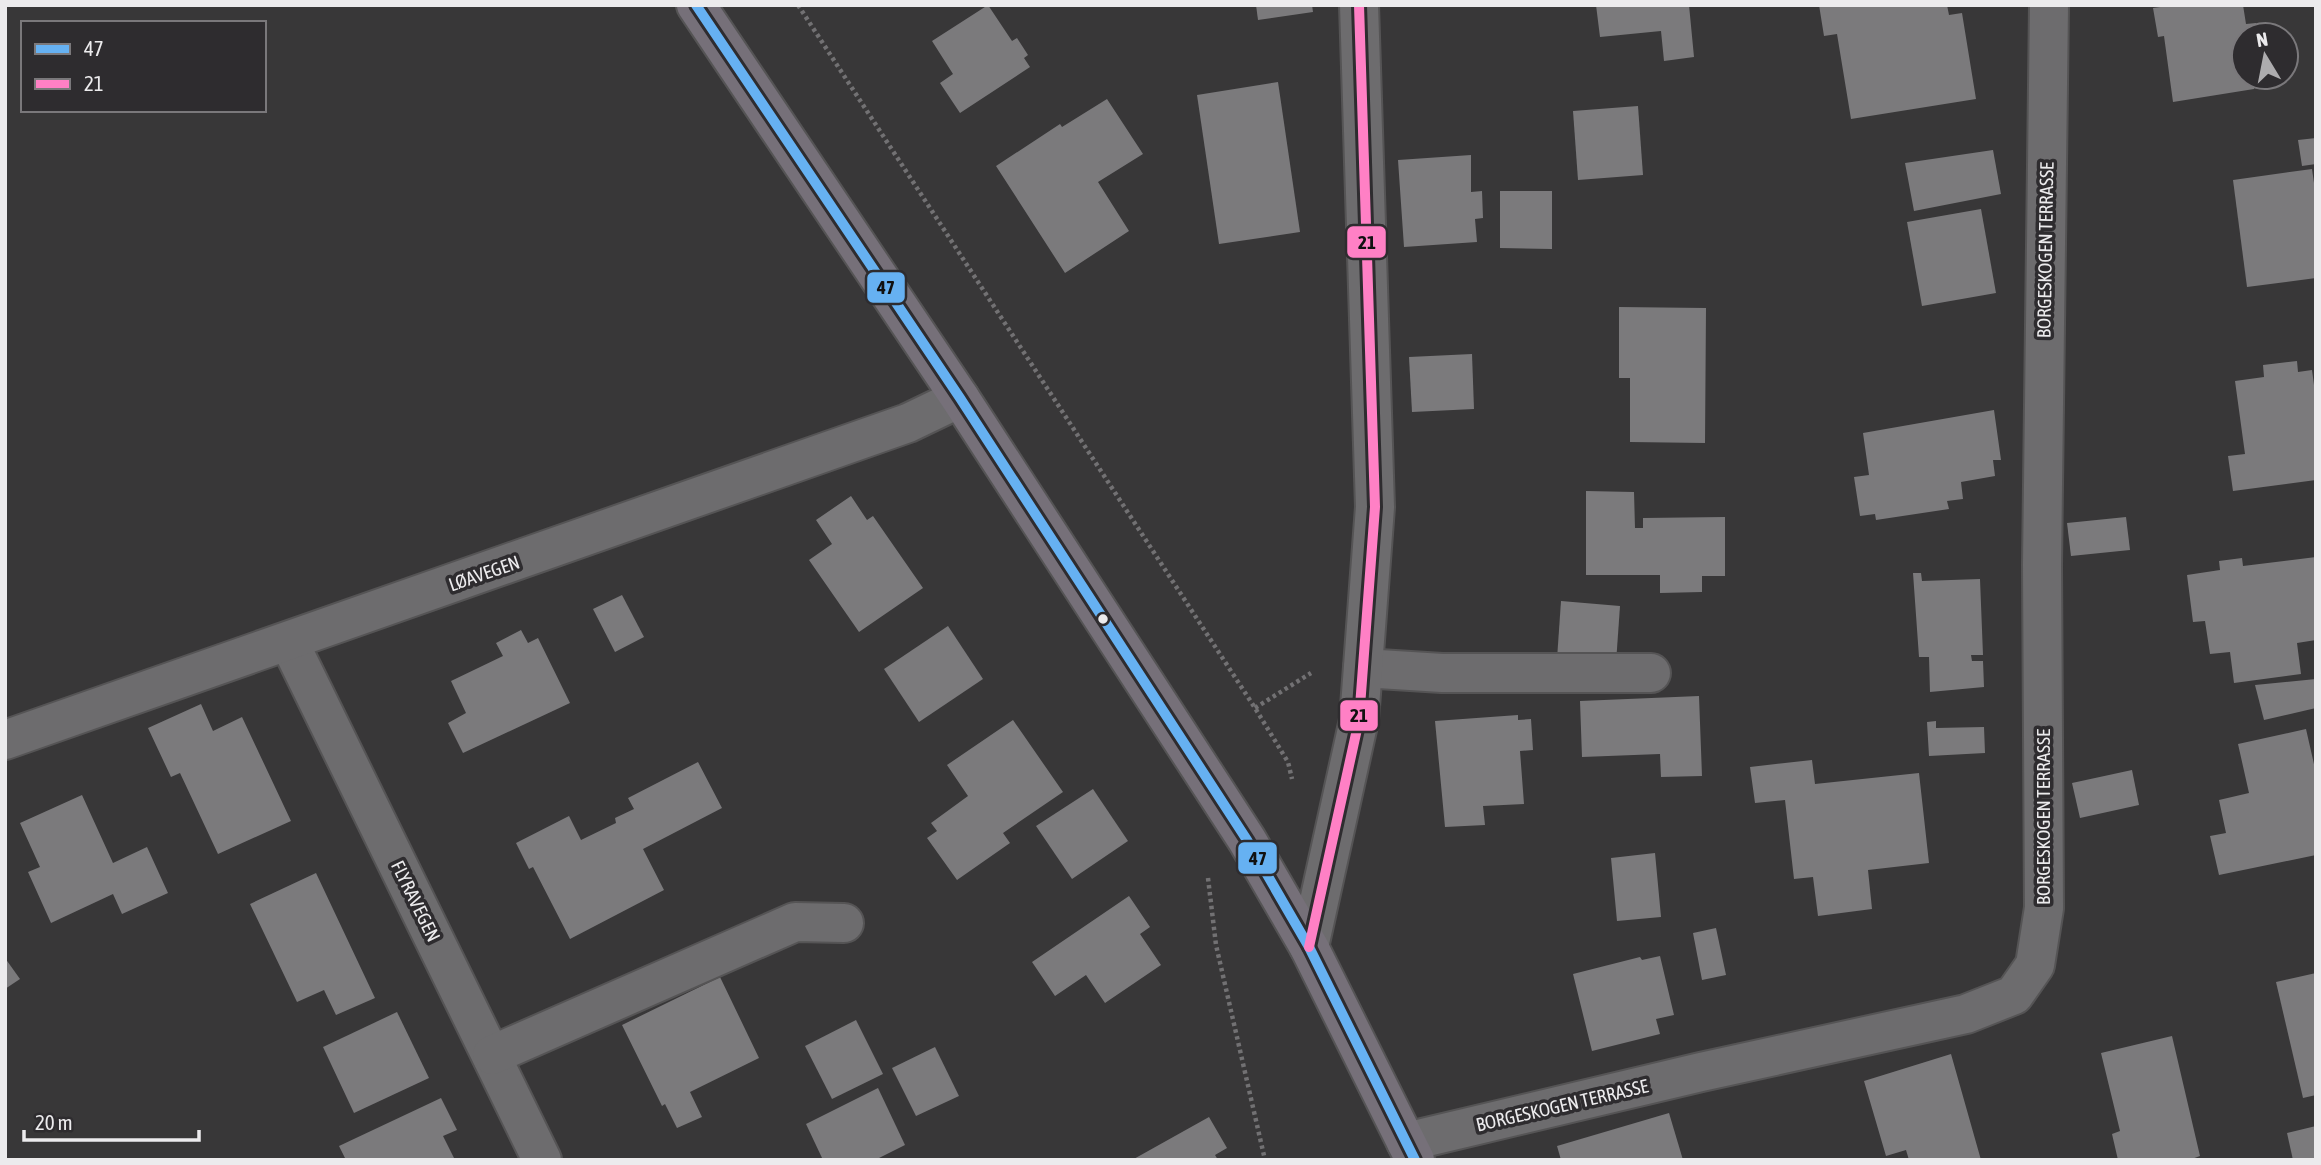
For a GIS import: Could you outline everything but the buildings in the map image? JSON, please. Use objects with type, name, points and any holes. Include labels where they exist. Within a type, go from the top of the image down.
[{"type":"main road","points":[[696,5],[960,398],[1240,829],[1309,947],[1411,1151]]},
{"type":"street","points":[[1309,947],[1359,720],[1375,507],[1359,5]]},
{"type":"street","name":"BORGESKOGEN TERRASSE","points":[[1411,1151],[1701,1072],[1966,1014],[2014,995],[2035,965],[2044,908],[2042,551],[2049,5]]},
{"type":"street","name":"LØAVEGEN","points":[[5,740],[908,423],[960,398]]},
{"type":"street","name":"FLYRAVEGEN","points":[[289,642],[542,1160]]},
{"type":"street","points":[[1363,668],[1442,673],[1651,673]]},
{"type":"street","points":[[492,1055],[794,922],[844,923]]},
{"type":"path","points":[[798,5],[1255,708],[1289,762],[1293,782]]},
{"type":"path","points":[[1255,708],[1309,673],[1363,668]]},
{"type":"path","points":[[1212,867],[1207,876],[1216,945],[1265,1160]]},
{"type":"transit line","name":"47","points":[[696,5],[960,398],[1247,840],[1309,947],[1415,1160]]},
{"type":"transit line","name":"21","points":[[1309,947],[1359,720],[1375,507],[1359,5]]}]
